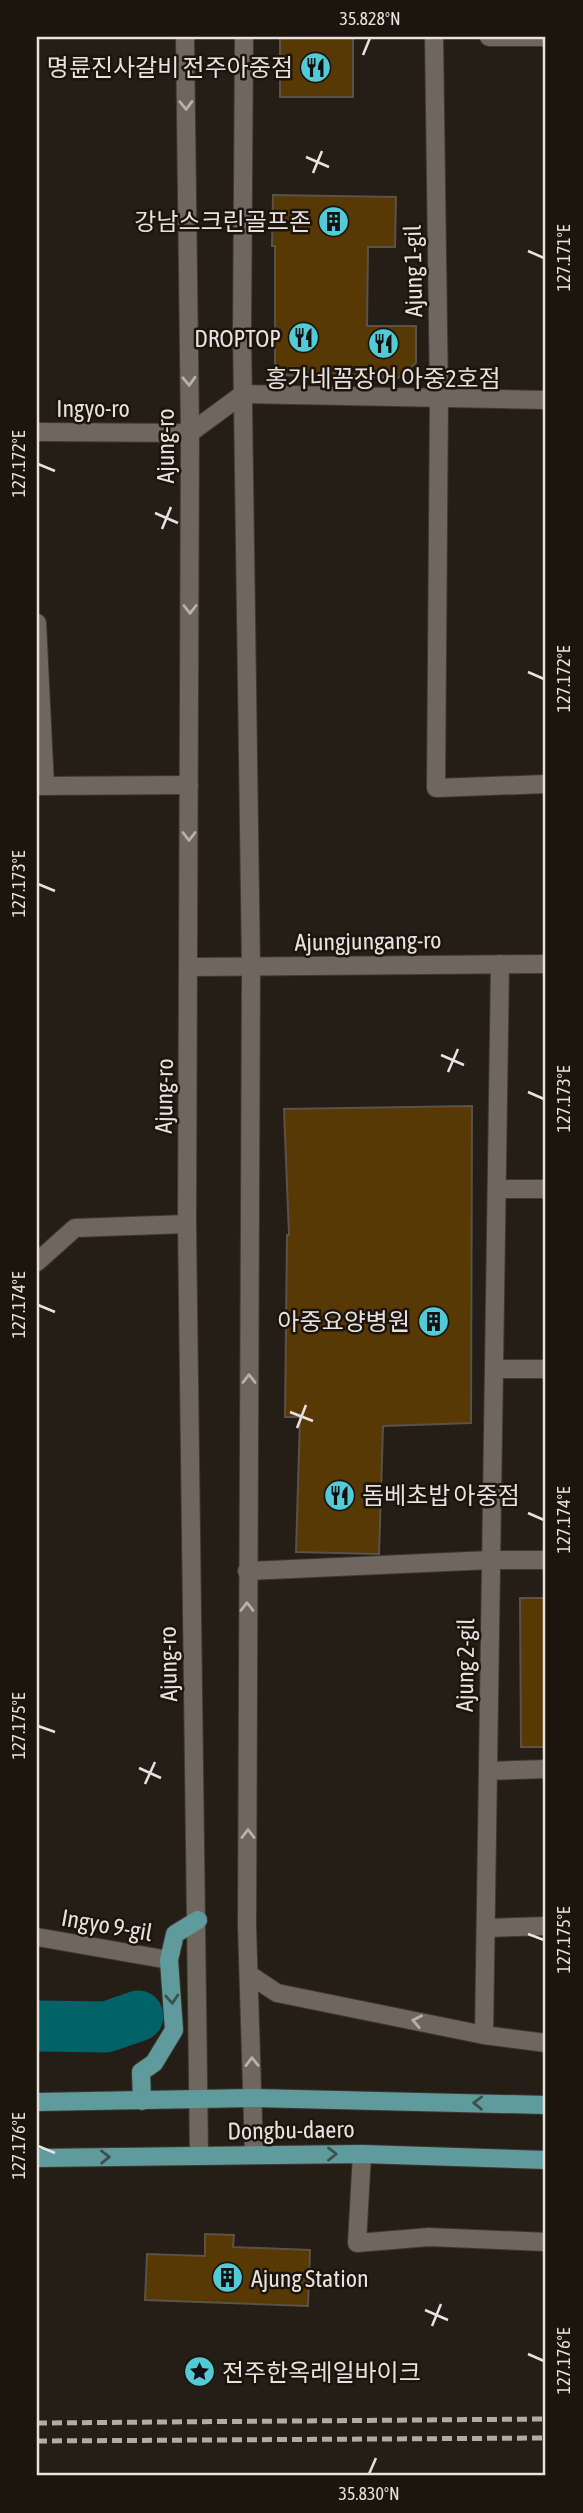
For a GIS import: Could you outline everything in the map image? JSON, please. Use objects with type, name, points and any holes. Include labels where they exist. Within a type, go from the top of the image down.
[{"type":"main road","points":[[142,2101],[141,2073],[154,2063],[174,2030],[169,1960],[175,1934],[198,1920]]},
{"type":"main road","name":"Dongbu-daero","points":[[37,2102],[253,2098],[546,2105]]},
{"type":"main road","name":"Dongbu-daero","points":[[37,2158],[362,2154],[546,2160]]},
{"type":"street","name":"Ajung-ro","points":[[185,37],[190,433],[187,1224],[199,2156]]},
{"type":"street","points":[[244,37],[243,394],[251,967],[247,1926],[254,2154]]},
{"type":"street","name":"Ajung 1-gil","points":[[434,37],[439,397],[436,788],[546,785]]},
{"type":"street","points":[[489,37],[546,37]]},
{"type":"street","points":[[190,433],[243,394],[546,400]]},
{"type":"street","name":"Ingyo-ro","points":[[37,432],[190,433]]},
{"type":"street","points":[[37,623],[41,786],[189,785]]},
{"type":"street","name":"Ajung 2-gil","points":[[484,2035],[500,964]]},
{"type":"street","name":"Ajungjungang-ro","points":[[190,967],[546,964]]},
{"type":"street","points":[[497,1189],[546,1189]]},
{"type":"street","points":[[37,1262],[75,1228],[187,1224]]},
{"type":"street","points":[[494,1368],[546,1369]]},
{"type":"street","points":[[247,1571],[546,1560]]},
{"type":"street","points":[[488,1771],[546,1769]]},
{"type":"street","points":[[486,1928],[546,1926]]},
{"type":"street","name":"Ingyo 9-gil","points":[[37,1937],[169,1960]]},
{"type":"street","points":[[250,1975],[277,1993],[484,2035],[546,2043]]},
{"type":"street","points":[[362,2154],[357,2243],[429,2237],[546,2242]]},
{"type":"building","name":"명륜진사갈비 전주아중점","points":[[280,37],[353,37],[353,97],[280,97]]},
{"type":"building","points":[[273,195],[396,197],[395,247],[368,247],[367,326],[416,326],[416,363],[398,378],[275,375]]},
{"type":"building","points":[[472,1106],[471,1423],[383,1426],[379,1554],[296,1552],[300,1417],[285,1417],[289,1235],[284,1109]]},
{"type":"building","points":[[520,1598],[546,1598],[546,1747],[521,1747]]},
{"type":"building","name":"Ajung Station","points":[[205,2234],[234,2235],[233,2247],[310,2250],[308,2306],[145,2300],[147,2254],[205,2256]]},
{"type":"waterway","points":[[37,2026],[106,2027],[138,2016]]},
{"type":"railway","points":[[37,2423],[546,2419]]},
{"type":"railway","points":[[37,2441],[546,2438]]},
{"type":"place","name":"명륜진사갈비 전주아중점","points":[[316,67]]},
{"type":"place","name":"강남스크린골프존","points":[[334,221]]},
{"type":"place","name":"DROPTOP","points":[[304,338]]},
{"type":"place","name":"홍가네꼼장어 아중2호점","points":[[383,344]]},
{"type":"place","name":"아중요양병원","points":[[433,1321]]},
{"type":"place","name":"돔베초밥 아중점","points":[[339,1495]]},
{"type":"place","name":"Ajung Station","points":[[228,2278]]},
{"type":"place","name":"전주한옥레일바이크","points":[[199,2372]]}]
